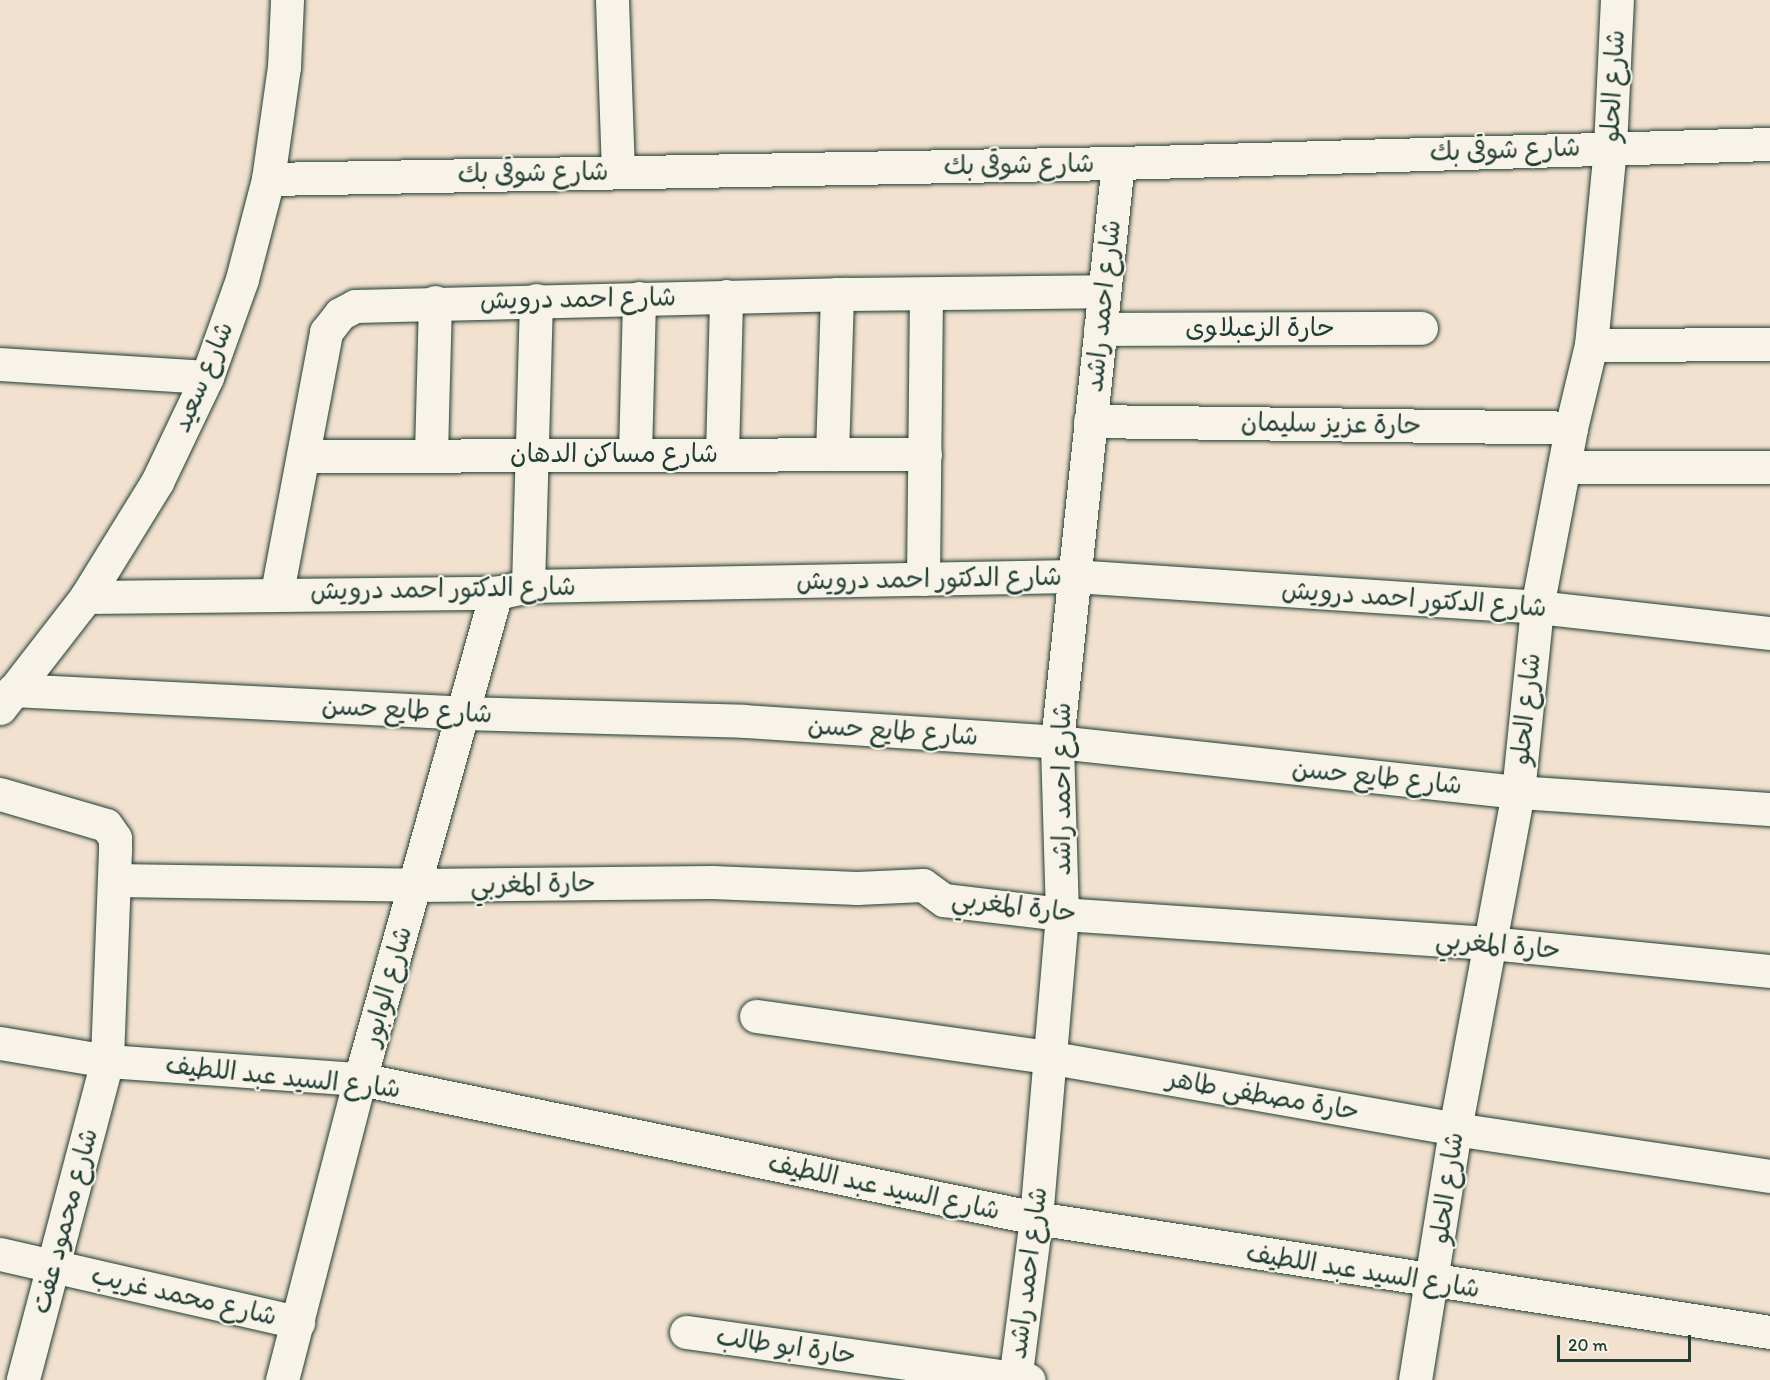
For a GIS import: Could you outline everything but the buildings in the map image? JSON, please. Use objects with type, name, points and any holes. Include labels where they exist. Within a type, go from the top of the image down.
[{"type":"street","name":"شارع سعيد","points":[[7,699],[86,597],[157,482],[207,377],[242,279],[268,178],[284,67],[287,0]]},
{"type":"street","points":[[612,0],[618,172]]},
{"type":"street","name":"شارع الحلو","points":[[1415,1380],[1434,1282],[1455,1129],[1518,792],[1537,606],[1571,428],[1591,345],[1610,147],[1617,0]]},
{"type":"street","name":"شارع شوقى بك","points":[[268,178],[1118,163],[1770,144]]},
{"type":"street","name":"شارع احمد راشد","points":[[1020,1379],[1036,1218],[1047,1057],[1062,914],[1057,741],[1118,163]]},
{"type":"street","name":"شارع احمد درويش","points":[[277,592],[326,332],[340,314],[355,306],[435,302],[726,296],[1104,291]]},
{"type":"street","points":[[832,454],[837,294]]},
{"type":"street","points":[[923,579],[926,294]]},
{"type":"street","points":[[722,454],[726,296]]},
{"type":"street","points":[[635,454],[639,298]]},
{"type":"street","points":[[528,586],[537,300]]},
{"type":"street","points":[[431,454],[435,302]]},
{"type":"street","name":"حارة الزعبلاوى","points":[[1100,329],[1421,328]]},
{"type":"street","points":[[1591,345],[1770,344]]},
{"type":"street","points":[[0,364],[207,377]]},
{"type":"street","name":"حارة عزيز سليمان","points":[[1090,421],[1571,428]]},
{"type":"street","name":"شارع مساكن الدهان","points":[[303,456],[925,454]]},
{"type":"street","points":[[1564,467],[1770,467]]},
{"type":"street","name":"شارع الدكتور احمد درويش","points":[[86,597],[277,592],[496,593],[528,586],[1074,576],[1537,606],[1770,633]]},
{"type":"street","name":"شارع الوابور","points":[[282,1380],[360,1079],[417,885],[496,593]]},
{"type":"street","name":"شارع طايع حسن","points":[[7,699],[744,722],[1057,741],[1518,792],[1770,809]]},
{"type":"street","name":"شارع محمود عفت","points":[[0,794],[106,825],[114,838],[115,880],[107,1061],[23,1380]]},
{"type":"street","name":"حارة المغربي","points":[[115,880],[417,885],[712,882],[857,888],[923,885],[944,900],[1062,914],[1490,943],[1770,971]]},
{"type":"street","name":"حارة مصطفى طاهر","points":[[756,1016],[1047,1057],[1455,1129],[1770,1176]]},
{"type":"street","name":"شارع السيد عبد اللطيف","points":[[0,1043],[107,1061],[360,1079],[1036,1218],[1434,1282],[1770,1332]]},
{"type":"street","name":"شارع محمد غريب","points":[[0,1254],[298,1322]]},
{"type":"street","name":"حارة ابو طالب","points":[[686,1332],[1020,1379]]}]
